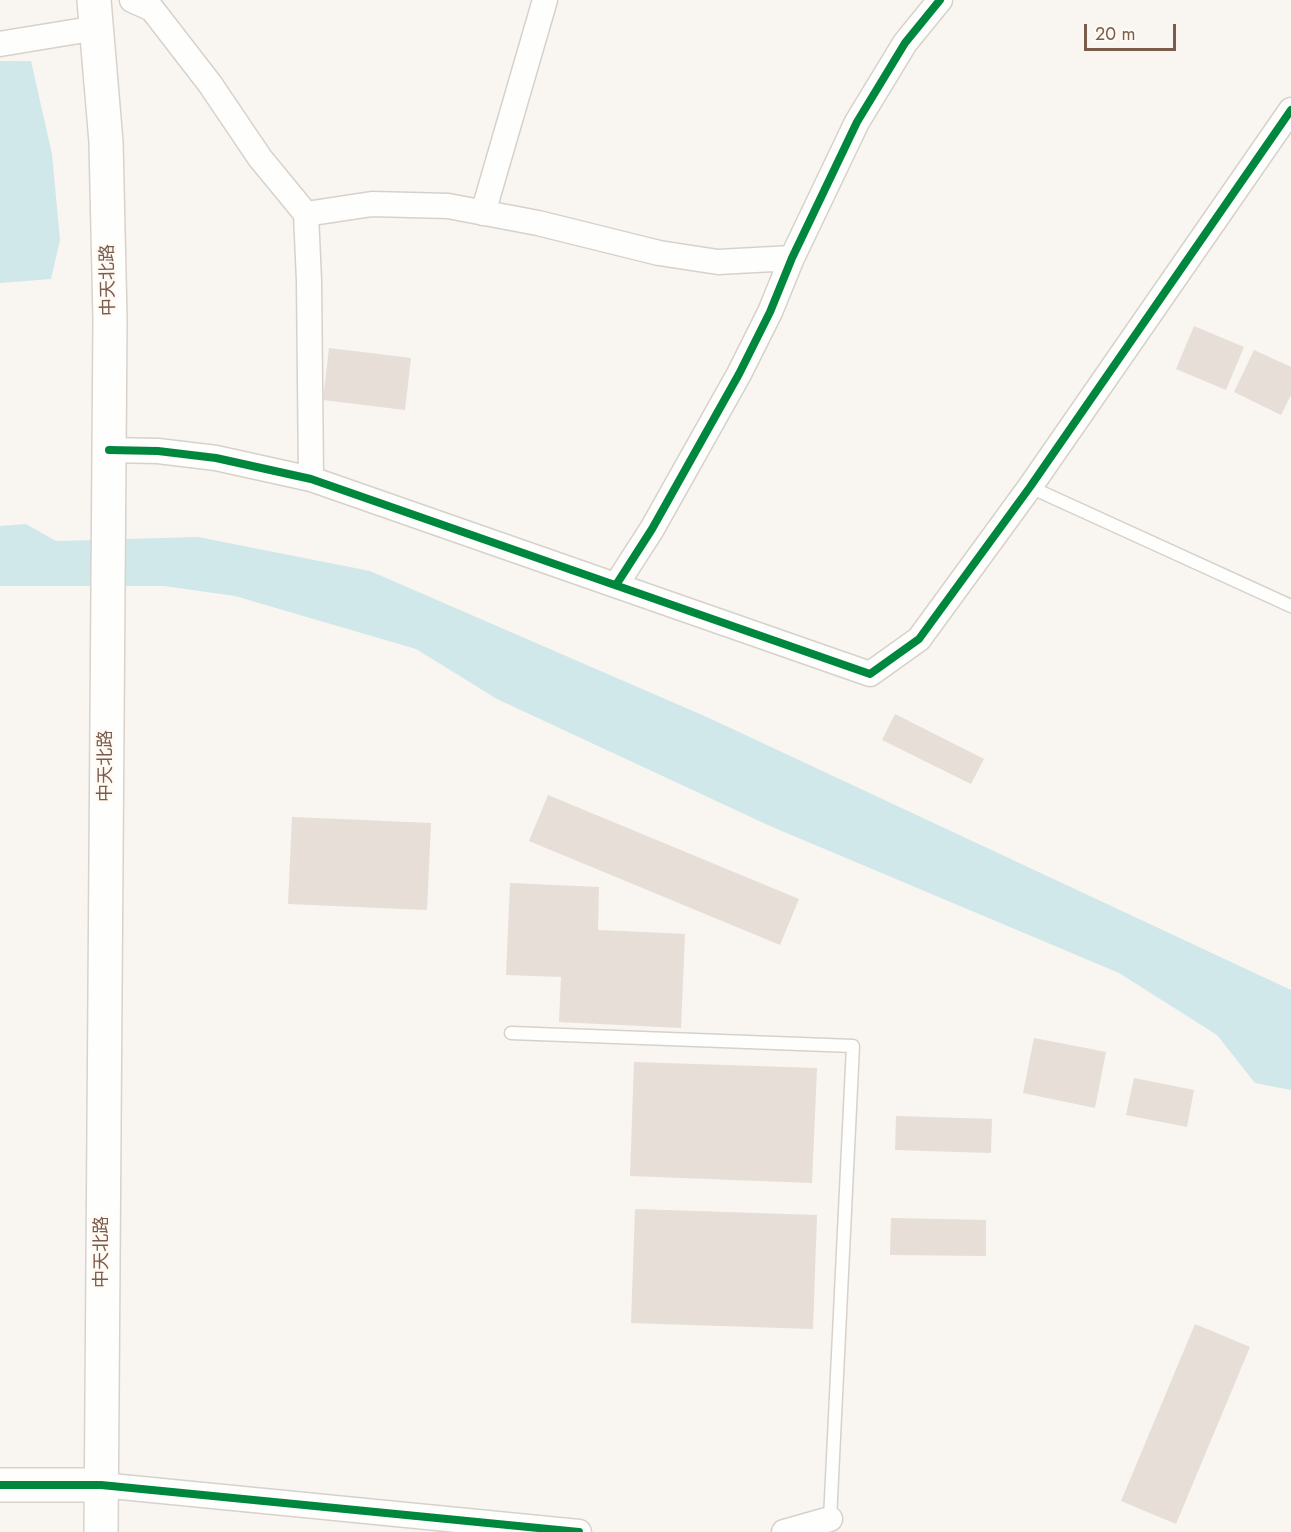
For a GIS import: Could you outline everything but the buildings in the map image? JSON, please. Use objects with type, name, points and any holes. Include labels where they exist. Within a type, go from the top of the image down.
[{"type":"main road","name":"中天北路","points":[[96,14],[106,142],[110,319],[101,1532]]},
{"type":"main road","points":[[0,1485],[101,1485]]},
{"type":"street","points":[[132,0],[152,9],[210,84],[260,158],[306,214],[311,479]]},
{"type":"street","points":[[483,213],[545,0]]},
{"type":"street","points":[[616,585],[652,530],[739,374],[857,122],[905,43],[940,0]]},
{"type":"street","points":[[0,44],[96,14]]},
{"type":"street","points":[[109,450],[158,451],[216,458],[311,479],[870,674],[918,639],[1030,488],[1291,110]]},
{"type":"street","points":[[306,214],[372,204],[448,206],[538,223],[659,253],[718,262],[792,258]]},
{"type":"street","points":[[101,1485],[579,1532]]},
{"type":"street","points":[[784,1532],[830,1519]]},
{"type":"lane","points":[[1030,488],[1291,606]]},
{"type":"lane","points":[[511,1033],[853,1046],[830,1519]]},
{"type":"water","points":[[0,61],[31,61],[52,154],[60,240],[51,279],[0,283]]},
{"type":"water","points":[[26,524],[56,541],[198,537],[370,571],[709,718],[1291,990],[1291,1090],[1255,1083],[1217,1035],[1119,973],[770,826],[497,699],[416,649],[235,596],[164,586],[0,586],[0,526]]},
{"type":"cycle path","points":[[616,585],[652,529],[739,374],[857,122],[905,43],[940,0]]},
{"type":"cycle path","points":[[109,450],[158,451],[216,458],[311,479],[870,674],[919,639],[1030,487],[1291,110]]},
{"type":"cycle path","points":[[0,1485],[101,1485],[579,1532]]}]
